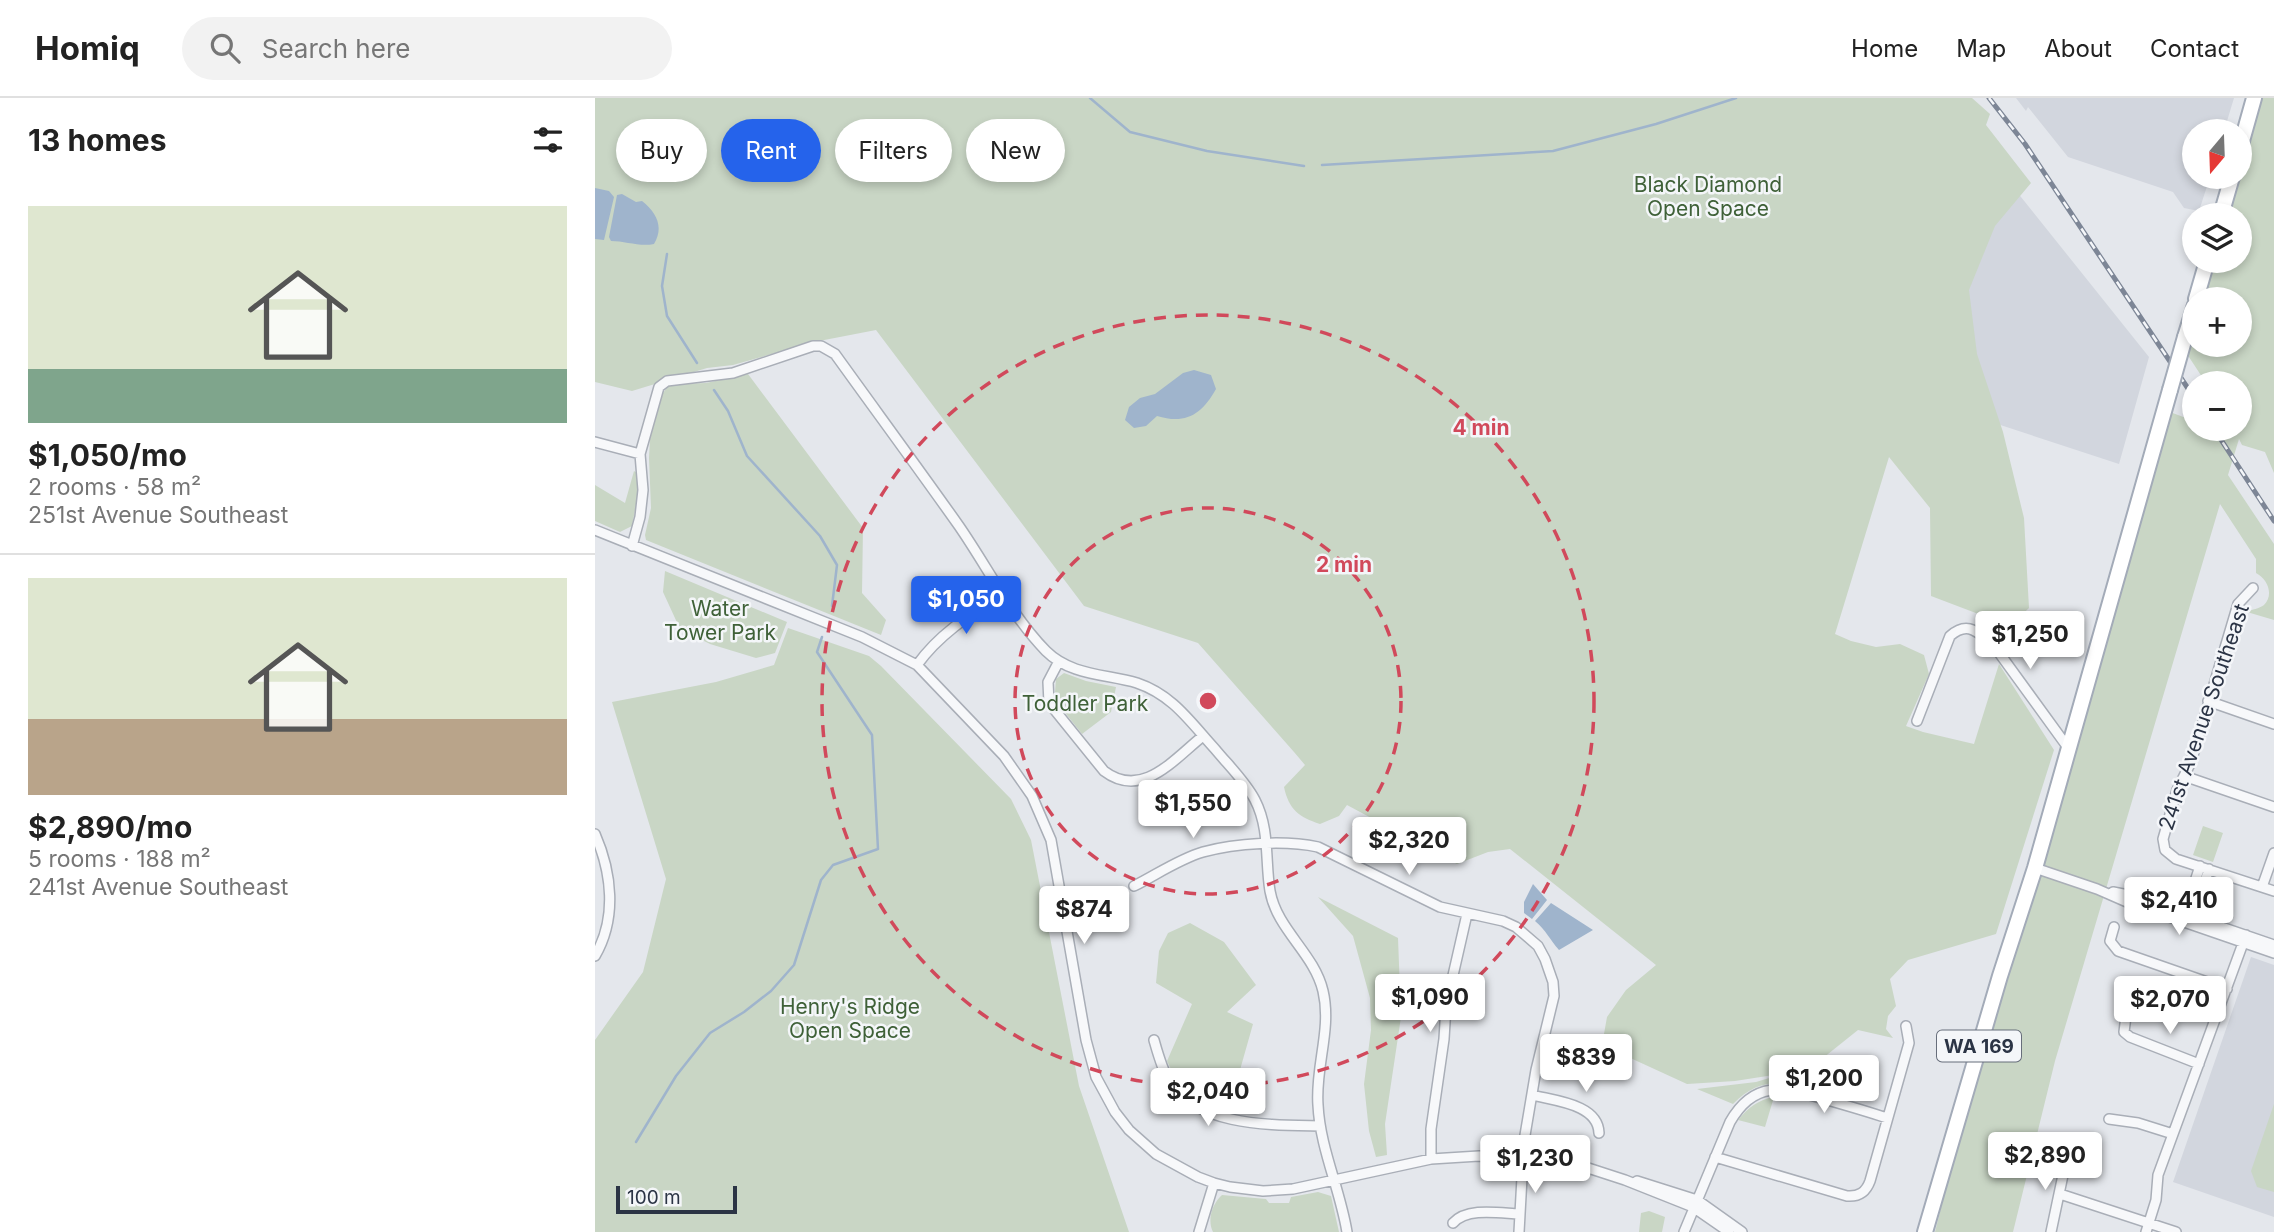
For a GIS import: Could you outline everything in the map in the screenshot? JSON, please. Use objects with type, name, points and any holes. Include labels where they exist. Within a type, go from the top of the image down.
[{"type":"main road","points":[[2248,119],[2254,98]]},
{"type":"main road","name":"WA 169","points":[[1925,1232],[2000,976],[2035,868],[2182,347]]},
{"type":"street","points":[[632,545],[640,517],[643,490],[640,454],[659,387],[667,381],[733,373],[813,346],[821,346],[835,354],[959,526],[1002,594],[1040,644],[1059,661],[1096,676],[1137,683],[1165,696],[1186,714],[1243,782],[1255,801],[1262,817],[1267,844],[1270,892],[1285,925],[1316,970],[1323,991],[1325,1026],[1317,1089],[1320,1126],[1347,1232]]},
{"type":"street","points":[[595,442],[640,454]]},
{"type":"street","points":[[595,530],[862,637],[917,665],[1004,756],[1032,796],[1051,840],[1086,1040],[1101,1090],[1129,1130],[1156,1154],[1214,1183],[1263,1191],[1293,1189],[1431,1159],[1479,1156],[1523,1158],[1585,1167],[1625,1180],[1695,1204],[1742,1232]]},
{"type":"street","name":"241st Avenue Southeast","points":[[2205,868],[2176,859],[2165,850],[2163,839],[2175,796],[2191,762],[2238,604],[2253,588]]},
{"type":"street","points":[[917,665],[939,639],[1002,594]]},
{"type":"street","points":[[1917,721],[1949,636],[1958,629],[1966,628],[1977,631],[1992,643],[2069,749]]},
{"type":"street","points":[[1059,661],[1048,682],[1049,702],[1104,771],[1113,777],[1132,782],[1147,780],[1203,736]]},
{"type":"street","points":[[2208,701],[2274,724]]},
{"type":"street","points":[[2185,776],[2274,807]]},
{"type":"street","points":[[595,834],[607,868],[610,894],[607,928],[595,956]]},
{"type":"street","points":[[1134,886],[1200,853],[1267,844],[1301,844],[1318,847],[1440,907],[1503,921],[1517,927],[1538,947],[1550,970],[1554,996],[1532,1095],[1523,1158],[1519,1232]]},
{"type":"street","points":[[2262,887],[2274,853]]},
{"type":"street","points":[[2035,868],[2097,889],[2128,895],[2274,953]]},
{"type":"street","points":[[2187,919],[2205,868],[2274,891]]},
{"type":"street","points":[[1431,1159],[1431,1129],[1446,1006],[1467,914]]},
{"type":"street","points":[[2114,927],[2110,942],[2118,951],[2227,989]]},
{"type":"street","points":[[2244,939],[2274,945]]},
{"type":"street","points":[[2148,1227],[2156,1200],[2158,1175],[2244,939]]},
{"type":"street","points":[[2126,1016],[2124,1032],[2130,1037],[2199,1064]]},
{"type":"street","points":[[1715,1157],[1847,1196],[1864,1192],[1870,1181],[1909,1043],[1906,1026]]},
{"type":"street","points":[[1154,1040],[1170,1082],[1184,1097],[1212,1113],[1233,1120],[1320,1126]]},
{"type":"street","points":[[1684,1232],[1736,1111],[1750,1098],[1777,1088],[1793,1090],[1887,1118]]},
{"type":"street","points":[[1532,1095],[1586,1110],[1596,1119],[1599,1133]]},
{"type":"street","points":[[2109,1119],[2138,1123],[2173,1134]]},
{"type":"street","points":[[2052,1232],[2067,1156]]},
{"type":"street","points":[[1199,1232],[1214,1183]]},
{"type":"street","points":[[2060,1194],[2148,1227],[2176,1232]]},
{"type":"street","points":[[1695,1204],[1729,1232]]},
{"type":"street","points":[[1453,1223],[1462,1216],[1473,1214],[1519,1214]]},
{"type":"shaded area","points":[[2016,98],[2234,98],[2228,119],[2182,119],[2182,189],[2206,189],[2202,203],[2182,205],[2173,192],[2068,157],[2028,107],[2026,111]]},
{"type":"shaded area","points":[[2001,172],[2149,357],[2119,464],[1912,396]]},
{"type":"shaded area","points":[[2251,957],[2274,965],[2274,1217],[2173,1182]]},
{"type":"green space","name":"Black Diamond Open Space","points":[[595,98],[1972,98],[1990,114],[1986,125],[2031,183],[1995,226],[1969,290],[1977,354],[2003,432],[2024,518],[2029,608],[2010,626],[1931,596],[1930,508],[1889,457],[1835,634],[1876,647],[1900,644],[1924,655],[1929,674],[1906,726],[1974,744],[1999,664],[2054,750],[1996,934],[1908,960],[1890,979],[1896,1006],[1888,1016],[1886,1029],[1893,1038],[1858,1030],[1813,1066],[1824,1065],[1816,1090],[1782,1083],[1762,1085],[1752,1089],[1733,1104],[1697,1089],[1756,1082],[1786,1073],[1735,1081],[1687,1084],[1602,1045],[1607,1017],[1626,990],[1656,965],[1510,849],[1488,852],[1457,864],[1347,805],[1339,816],[1320,824],[1296,812],[1284,787],[1305,765],[1294,752],[1198,643],[1084,606],[876,330],[814,342],[733,365],[707,368],[632,391],[595,382]]},
{"type":"green space","points":[[2261,98],[2274,98],[2274,473],[2265,452],[2242,445],[2240,441],[2252,441],[2252,371],[2198,371],[2189,357],[2252,357],[2252,287],[2206,287],[2211,273],[2252,273],[2252,203],[2230,203],[2235,189],[2252,189],[2252,129]]},
{"type":"green space","points":[[748,374],[863,528],[862,593],[886,620],[881,635],[646,540],[651,508],[650,439],[663,393],[668,386],[675,384],[706,383]]},
{"type":"green space","points":[[2170,412],[2182,416],[2182,441],[2238,441],[2228,475],[2274,544],[2274,620],[2247,612],[2264,605],[2269,597],[2268,588],[2264,579],[2256,573],[2256,559],[2220,504],[2055,1061],[2013,1232],[1935,1232],[1970,1091]]},
{"type":"green space","points":[[634,471],[637,473],[637,500],[632,526],[620,532],[595,521],[595,485],[625,503]]},
{"type":"green space","name":"Water Tower Park","points":[[665,571],[787,622],[775,653],[756,658],[710,644],[680,629],[663,592]]},
{"type":"green space","name":"Henry's Ridge Open Space","points":[[788,628],[869,656],[1011,799],[1031,840],[1079,1086],[1129,1232],[595,1232],[595,1040],[643,972],[666,879],[612,702],[716,682],[774,665]]},
{"type":"green space","name":"Toddler Park","points":[[1064,673],[1116,687],[1111,712],[1082,734],[1059,705],[1055,692],[1056,679]]},
{"type":"green space","points":[[2203,826],[2223,833],[2213,862],[2193,855]]},
{"type":"green space","points":[[1318,897],[1398,938],[1401,1017],[1385,1124],[1387,1155],[1376,1157],[1369,1131],[1364,1084],[1371,1030],[1370,998],[1353,936]]},
{"type":"green space","points":[[1190,923],[1224,942],[1256,985],[1227,1012],[1253,1024],[1238,1077],[1235,1113],[1214,1105],[1187,1088],[1167,1061],[1192,1004],[1156,983],[1159,951],[1168,933]]},
{"type":"green space","points":[[1774,1097],[1765,1127],[1738,1120],[1754,1105]]},
{"type":"green space","points":[[2274,1104],[2274,1192],[2257,1187],[2251,1171]]},
{"type":"green space","points":[[1318,1192],[1331,1196],[1339,1232],[1213,1232],[1211,1227],[1211,1212],[1222,1195],[1266,1199],[1269,1203],[1289,1203],[1291,1197]]},
{"type":"green space","points":[[1649,1211],[1665,1217],[1662,1232],[1639,1232],[1641,1213]]},
{"type":"water","points":[[595,188],[609,191],[614,197],[604,240],[595,239]]},
{"type":"water","points":[[622,194],[636,202],[642,201],[652,210],[659,226],[654,244],[611,241],[609,237],[617,195]]},
{"type":"water","points":[[1194,370],[1211,375],[1216,389],[1199,411],[1185,418],[1157,416],[1146,426],[1134,428],[1125,420],[1129,407],[1140,398],[1155,394],[1183,373]]},
{"type":"water","points":[[1533,884],[1547,900],[1532,919],[1524,913],[1524,902]]},
{"type":"water","points":[[1551,903],[1593,930],[1559,950],[1535,921]]},
{"type":"waterway","points":[[1090,98],[1130,132],[1207,151],[1304,166]]},
{"type":"waterway","points":[[1322,165],[1553,151],[1656,124],[1736,98]]},
{"type":"waterway","points":[[667,254],[662,286],[667,316],[697,363]]},
{"type":"waterway","points":[[714,390],[728,411],[747,456],[820,536],[837,565],[832,606]]},
{"type":"waterway","points":[[636,1142],[676,1076],[710,1033],[771,991],[794,965],[821,880],[833,865],[878,849],[872,735],[817,652],[822,637]]},
{"type":"railway","points":[[1989,98],[2025,144],[2182,380]]},
{"type":"railway","points":[[2222,441],[2274,521]]}]
